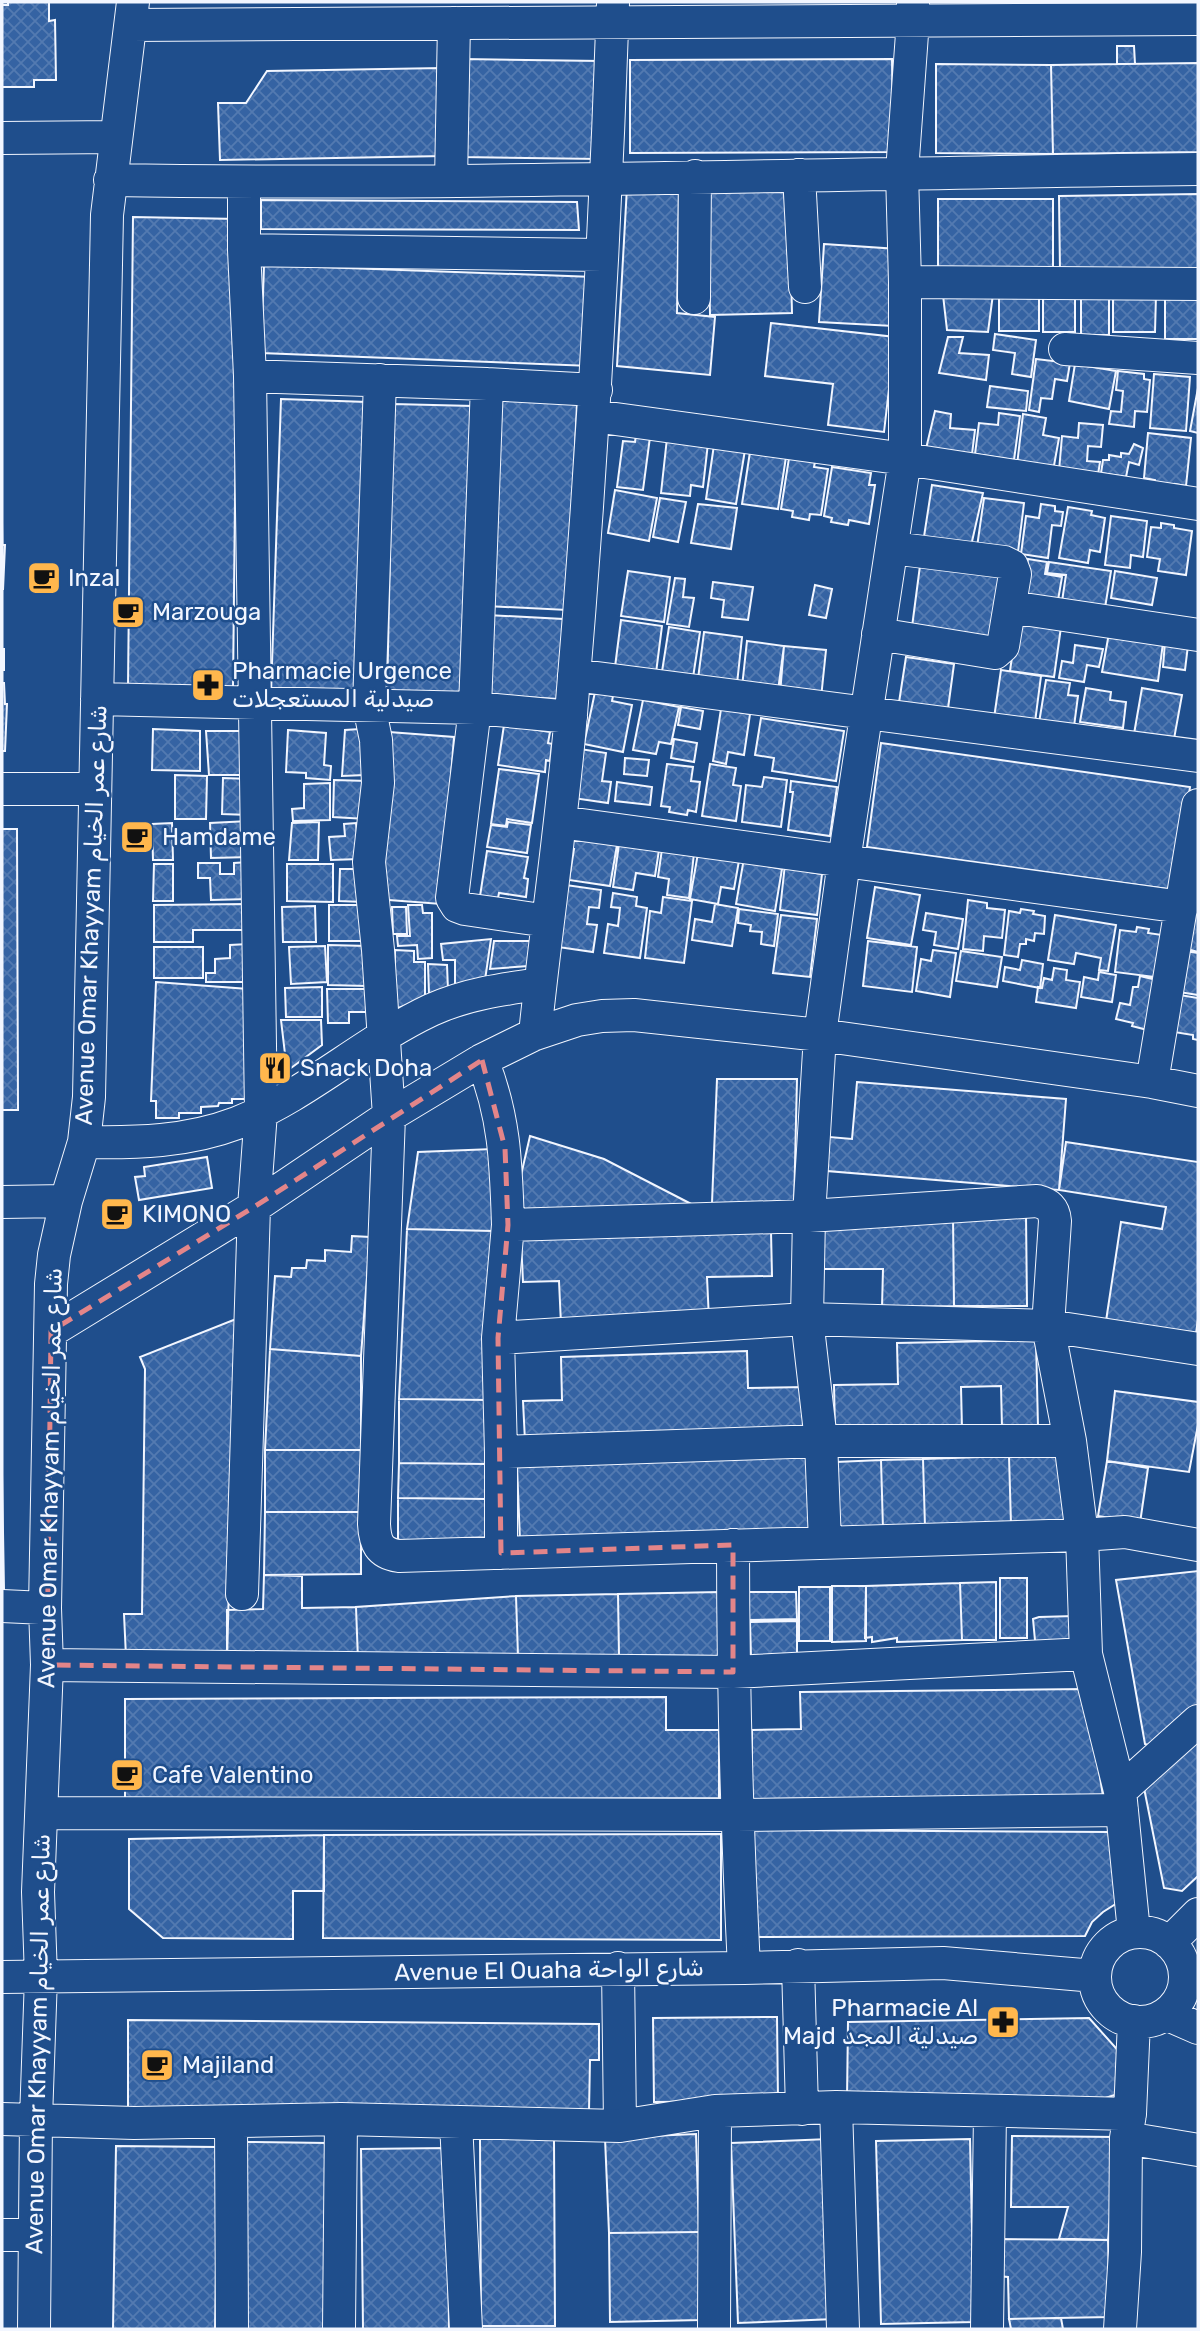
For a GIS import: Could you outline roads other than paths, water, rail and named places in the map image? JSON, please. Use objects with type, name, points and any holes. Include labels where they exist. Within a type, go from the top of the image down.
[{"type":"street","points":[[242,2],[265,24]]},
{"type":"street","points":[[132,13],[265,24],[327,13],[454,23],[613,12],[913,11],[1198,19]]},
{"type":"street","points":[[825,1543],[821,1441],[807,1319],[809,1216],[820,1035],[905,460],[902,172],[913,11]]},
{"type":"street","points":[[535,1034],[571,717],[595,403],[613,12]]},
{"type":"street","name":"Avenue Omar Khayyam شارع عمر الخيام","points":[[34,2329],[36,2119],[41,1977],[38,1892],[47,1665],[45,1608],[54,1255],[66,1201],[84,1142],[89,1097],[106,228],[132,13]]},
{"type":"street","points":[[451,181],[454,23]]},
{"type":"street","points":[[2,138],[116,137]]},
{"type":"street","points":[[110,180],[451,181],[1198,169]]},
{"type":"street","points":[[799,175],[805,287]]},
{"type":"street","points":[[694,298],[695,176]]},
{"type":"street","points":[[242,1594],[254,1207],[261,1112],[256,704],[244,182]]},
{"type":"street","points":[[244,250],[602,256]]},
{"type":"street","points":[[905,282],[1198,284]]},
{"type":"street","points":[[1065,349],[1198,358]]},
{"type":"street","points":[[250,376],[487,384],[905,460],[1198,504]]},
{"type":"street","points":[[380,380],[369,706],[376,740],[378,783],[369,862],[389,1116],[374,1524],[376,1542],[385,1552],[399,1556],[1125,1532],[1198,1545]]},
{"type":"street","points":[[487,384],[475,708],[452,898],[457,906],[465,909],[548,921]]},
{"type":"street","points":[[878,634],[995,653],[1003,646],[1016,574],[1009,564],[891,548]]},
{"type":"street","points":[[1010,607],[1198,635]]},
{"type":"street","points":[[574,675],[1198,756]]},
{"type":"street","points":[[97,699],[475,708],[571,717]]},
{"type":"street","points":[[2,789],[95,789]]},
{"type":"street","points":[[1152,1082],[1198,805]]},
{"type":"street","points":[[560,822],[1182,907]]},
{"type":"street","points":[[84,1142],[140,1143],[206,1132],[261,1112],[433,1010],[492,990],[540,984]]},
{"type":"street","points":[[51,1331],[254,1207],[389,1116],[482,1060],[535,1034],[577,1020],[634,1015],[820,1035],[1152,1082],[1198,1091]]},
{"type":"street","points":[[482,1060],[493,1087],[505,1148],[508,1225],[498,1338],[502,1452],[501,1553]]},
{"type":"street","points":[[2,1202],[66,1201]]},
{"type":"street","points":[[508,1225],[809,1216],[1037,1201],[1053,1209],[1055,1221],[1048,1326],[1070,1441],[1082,1535],[1086,1654],[1121,1800],[1134,1932]]},
{"type":"street","points":[[498,1338],[807,1319],[1048,1326],[1198,1349]]},
{"type":"street","points":[[502,1452],[821,1441],[1070,1441]]},
{"type":"street","points":[[733,1545],[736,1815],[744,1968]]},
{"type":"street","points":[[2,1606],[45,1608]]},
{"type":"street","points":[[47,1665],[733,1672],[1086,1654]]},
{"type":"street","points":[[42,1812],[736,1815],[1121,1800],[1198,1721]]},
{"type":"street","points":[[1169,1943],[1198,1914]]},
{"type":"street","points":[[1134,1932],[1151,1934],[1169,1943],[1180,1958],[1185,1976],[1179,2000],[1166,2014],[1149,2021],[1134,2021],[1120,2017],[1104,2004],[1099,1996],[1095,1976],[1098,1960],[1107,1947],[1124,1935],[1134,1932]]},
{"type":"street","name":"Avenue El Ouaha شارع الواحة","points":[[2,1977],[943,1963],[1095,1976]]},
{"type":"street","points":[[799,1965],[802,2109]]},
{"type":"street","points":[[618,1968],[620,2126]]},
{"type":"street","points":[[1166,2014],[1198,2028]]},
{"type":"street","points":[[1120,2329],[1134,2021]]},
{"type":"street","points":[[836,2108],[843,2329]]},
{"type":"street","points":[[2,2119],[135,2123],[341,2119],[620,2126],[715,2111],[836,2108],[990,2112],[1128,2126],[1198,2150]]},
{"type":"street","points":[[714,2329],[715,2111]]},
{"type":"street","points":[[985,2329],[990,2112]]},
{"type":"street","points":[[339,2329],[341,2119]]},
{"type":"street","points":[[456,2122],[466,2329]]},
{"type":"street","points":[[231,2123],[232,2329]]},
{"type":"street","points":[[2,2235],[36,2235]]},
{"type":"street","points":[[1125,2252],[1135,2329]]},
{"type":"place","name":"Inzal","points":[[44,578]]},
{"type":"place","name":"Marzouga","points":[[128,612]]},
{"type":"place","name":"Pharmacie Urgence صيدلية المستعجلات","points":[[208,685]]},
{"type":"place","name":"Hamdame","points":[[137,837]]},
{"type":"place","name":"Snack Doha","points":[[275,1068]]},
{"type":"place","name":"KIMONO","points":[[117,1214]]},
{"type":"place","name":"Cafe Valentino","points":[[127,1775]]},
{"type":"place","name":"Pharmacie Al Majd صيدلية المجد","points":[[1003,2022]]},
{"type":"place","name":"Majiland","points":[[157,2065]]}]
